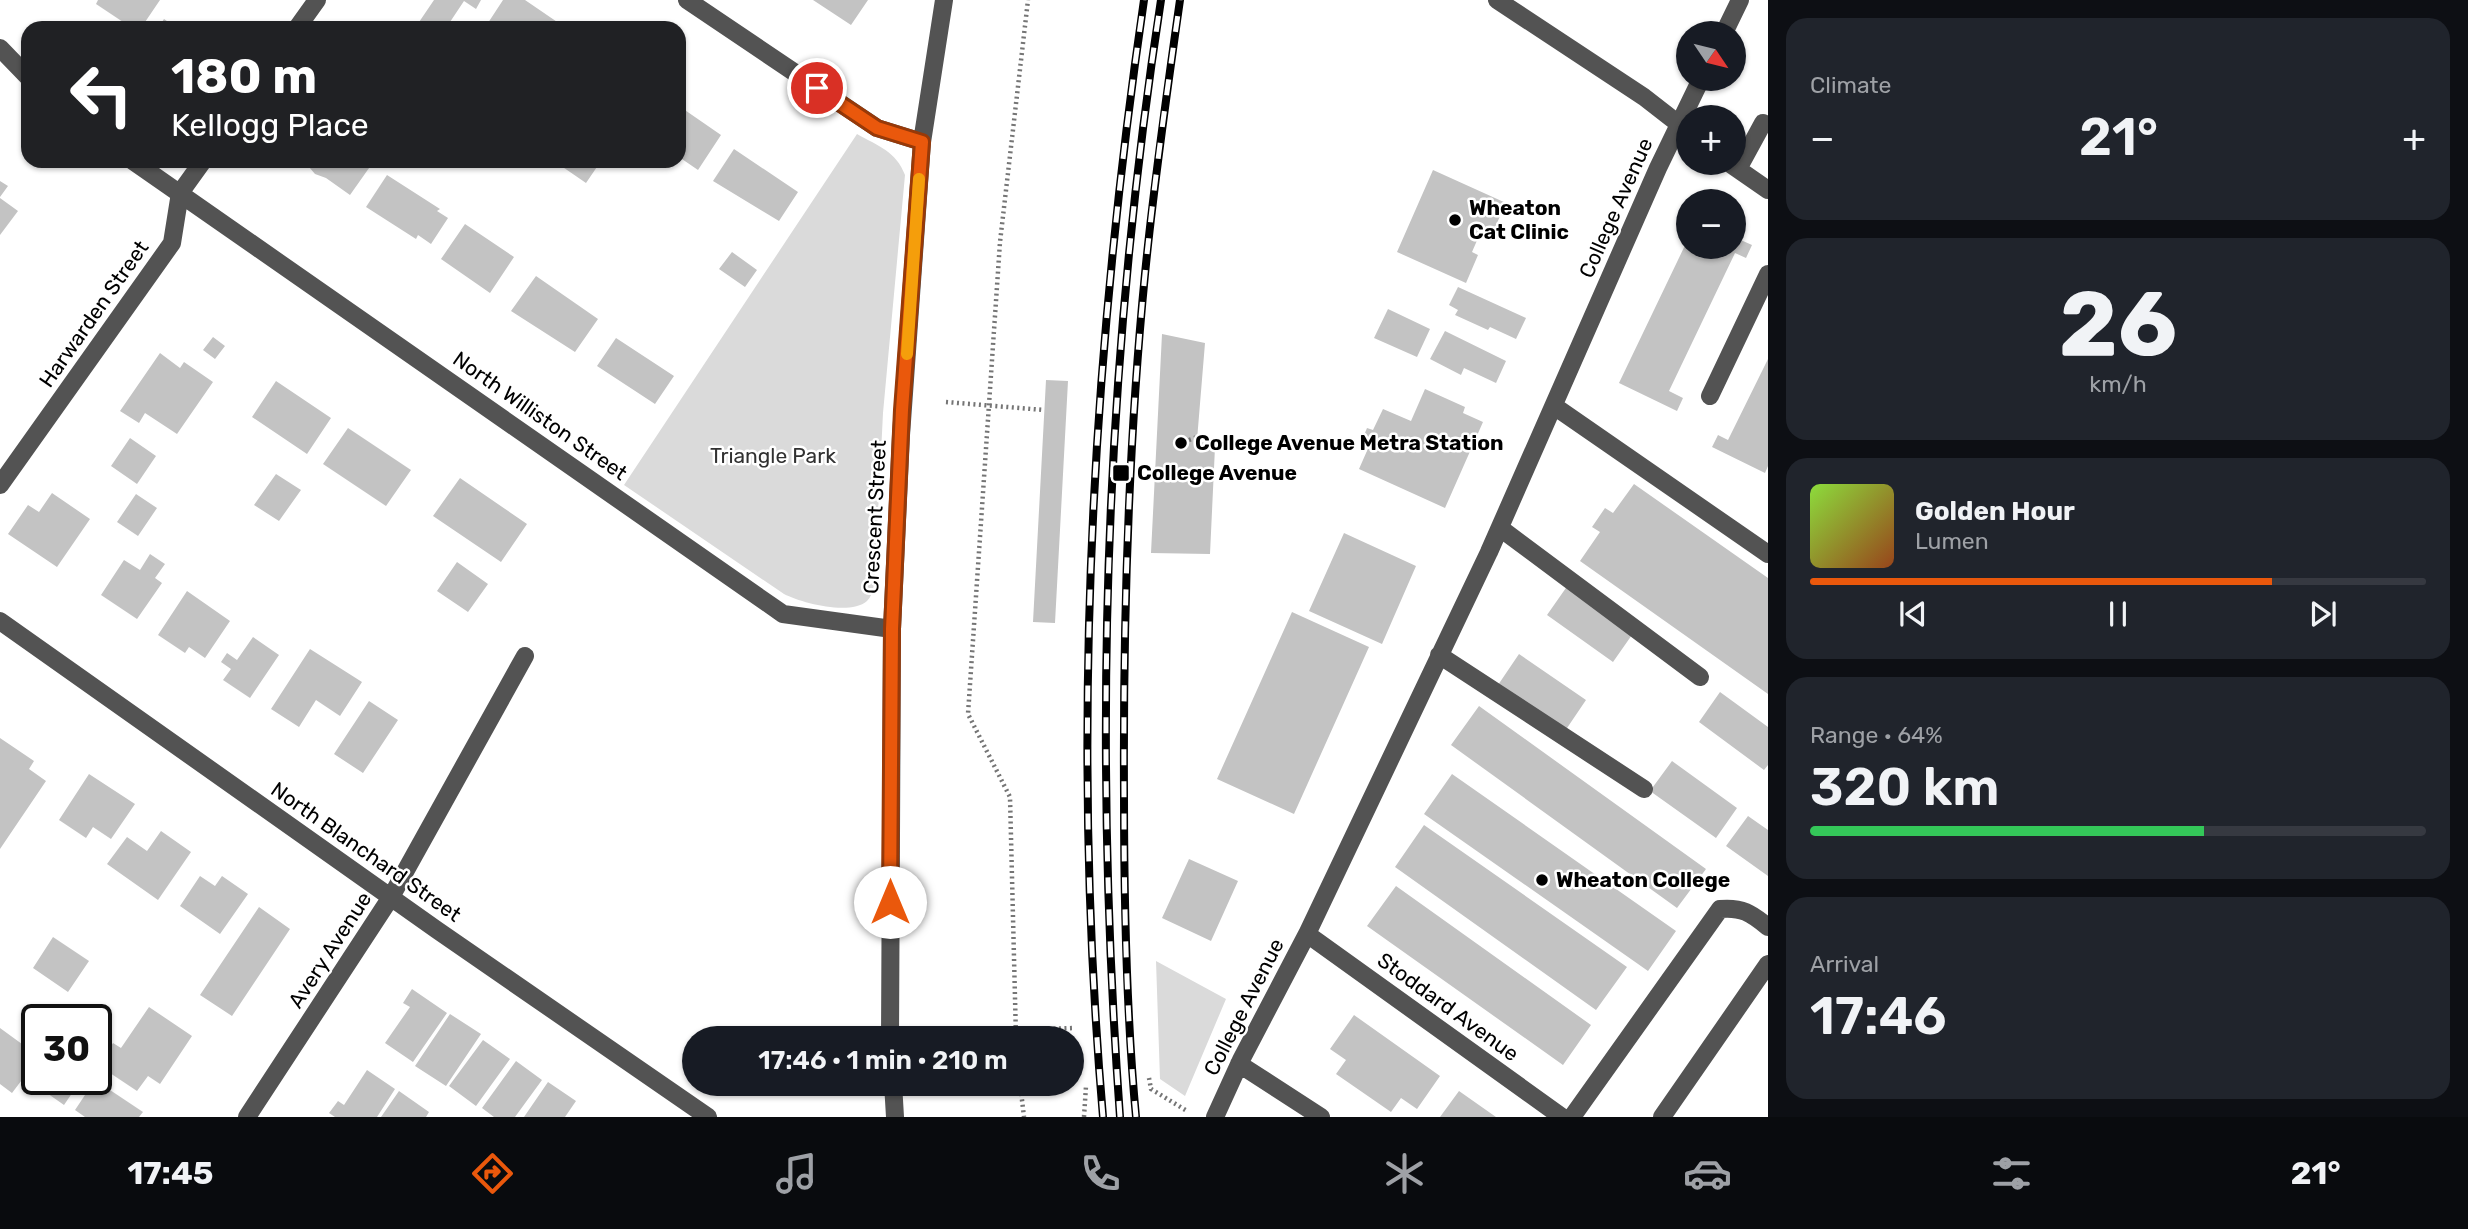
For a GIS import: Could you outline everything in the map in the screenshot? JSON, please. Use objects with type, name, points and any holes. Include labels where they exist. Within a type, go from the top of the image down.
[{"type":"street","points":[[302,21],[317,0]]},
{"type":"street","points":[[687,0],[877,128],[922,142]]},
{"type":"street","name":"Crescent Street","points":[[890,1026],[892,629],[902,410],[922,142],[944,0]]},
{"type":"street","points":[[1497,0],[1644,97],[1676,122]]},
{"type":"street","points":[[1730,21],[1740,0]]},
{"type":"street","points":[[0,48],[21,70]]},
{"type":"street","points":[[1746,148],[1763,123]]},
{"type":"street","name":"College Avenue","points":[[1215,1117],[1239,1064],[1307,934],[1500,528],[1553,405],[1676,145]]},
{"type":"street","name":"North Williston Street","points":[[143,168],[783,614],[892,629]]},
{"type":"street","name":"Harwarden Street","points":[[0,485],[172,243],[180,193],[198,168]]},
{"type":"street","points":[[1746,174],[1768,190]]},
{"type":"street","points":[[1710,396],[1768,274]]},
{"type":"street","points":[[1553,405],[1768,554]]},
{"type":"street","points":[[1500,528],[1700,677]]},
{"type":"street","name":"North Blanchard Street","points":[[0,621],[708,1117]]},
{"type":"street","points":[[1439,655],[1644,789]]},
{"type":"street","name":"Avery Avenue","points":[[247,1117],[391,897],[525,656]]},
{"type":"street","points":[[1572,1117],[1720,909],[1736,908],[1755,916],[1768,927]]},
{"type":"street","name":"Stoddard Avenue","points":[[1307,934],[1562,1117]]},
{"type":"street","points":[[1662,1117],[1768,964]]},
{"type":"street","points":[[1239,1064],[1321,1117]]},
{"type":"street","points":[[894,1096],[895,1117]]},
{"type":"path","points":[[1015,1026],[1010,797],[968,714],[1000,242],[1028,0]]},
{"type":"path","points":[[946,402],[1044,410]]},
{"type":"path","points":[[1189,440],[1203,435]]},
{"type":"path","points":[[1149,1078],[1151,1089],[1187,1111]]},
{"type":"path","points":[[1084,1117],[1086,1086]]},
{"type":"path","points":[[1022,1096],[1024,1117]]},
{"type":"green space","name":"Triangle Park","points":[[857,134],[897,160],[905,175],[883,413],[874,584],[867,601],[849,608],[838,608],[802,601],[784,594],[624,485]]},
{"type":"green space","points":[[1156,961],[1226,999],[1185,1096],[1160,1079]]},
{"type":"building","points":[[98,0],[160,0],[146,21],[122,21],[96,4]]},
{"type":"building","points":[[434,0],[481,0],[476,9],[464,1],[451,21],[420,21]]},
{"type":"building","points":[[503,0],[525,0],[556,21],[489,21]]},
{"type":"building","points":[[813,0],[868,0],[851,25]]},
{"type":"building","points":[[686,111],[721,135],[698,170],[686,162]]},
{"type":"building","points":[[734,149],[798,192],[779,221],[713,181]]},
{"type":"building","points":[[310,168],[369,168],[350,195],[326,178],[315,174]]},
{"type":"building","points":[[564,168],[596,168],[586,183]]},
{"type":"building","name":"Wheaton Cat Clinic","points":[[1433,170],[1506,203],[1492,234],[1482,229],[1472,252],[1478,255],[1466,283],[1397,252]]},
{"type":"building","points":[[387,175],[440,209],[437,211],[448,218],[431,244],[418,235],[416,239],[366,207]]},
{"type":"building","points":[[0,181],[8,186],[0,197]]},
{"type":"building","points":[[0,198],[18,211],[0,235]]},
{"type":"building","points":[[465,224],[514,257],[490,293],[441,259]]},
{"type":"building","points":[[1746,242],[1752,245],[1746,258]]},
{"type":"building","points":[[732,252],[757,270],[745,287],[719,269]]},
{"type":"building","points":[[1678,259],[1732,259],[1669,391],[1683,398],[1677,411],[1619,383]]},
{"type":"building","points":[[536,276],[598,319],[575,352],[511,311]]},
{"type":"building","points":[[1458,287],[1526,318],[1516,339],[1455,315],[1458,310],[1449,305]]},
{"type":"building","points":[[1388,309],[1430,329],[1417,357],[1374,338]]},
{"type":"building","points":[[1445,331],[1506,361],[1496,383],[1464,368],[1461,375],[1430,359]]},
{"type":"building","name":"College Avenue Metra Station","points":[[1162,334],[1205,343],[1197,440],[1215,447],[1210,554],[1151,553]]},
{"type":"building","points":[[213,337],[225,346],[215,359],[203,350]]},
{"type":"building","points":[[616,338],[674,376],[655,404],[597,366]]},
{"type":"building","points":[[160,353],[180,368],[184,362],[213,382],[177,434],[145,413],[139,423],[120,411]]},
{"type":"building","points":[[1768,359],[1768,466],[1765,473],[1712,447],[1718,435],[1728,440]]},
{"type":"building","points":[[1046,380],[1068,381],[1055,623],[1033,622]]},
{"type":"building","points":[[276,381],[331,418],[307,454],[252,417]]},
{"type":"building","points":[[1425,389],[1465,407],[1463,413],[1483,422],[1445,508],[1359,469],[1370,444],[1362,440],[1367,428],[1373,430],[1383,409],[1411,421]]},
{"type":"building","points":[[348,428],[411,470],[386,506],[323,464]]},
{"type":"building","points":[[130,438],[156,456],[137,484],[111,466]]},
{"type":"building","points":[[276,474],[301,490],[279,521],[254,505]]},
{"type":"building","points":[[460,478],[527,524],[501,562],[433,516]]},
{"type":"building","points":[[1634,484],[1768,578],[1768,694],[1580,561],[1600,532],[1592,527],[1605,508],[1613,513]]},
{"type":"building","points":[[52,493],[90,519],[57,567],[8,534],[28,505],[39,512]]},
{"type":"building","points":[[136,494],[157,508],[138,536],[117,522]]},
{"type":"building","points":[[1344,533],[1416,566],[1382,644],[1309,611]]},
{"type":"building","points":[[150,554],[165,564],[155,578],[162,583],[137,619],[101,595],[124,560],[140,570]]},
{"type":"building","points":[[457,562],[488,584],[468,612],[437,591]]},
{"type":"building","points":[[1568,585],[1634,632],[1613,662],[1547,615]]},
{"type":"building","points":[[187,591],[230,621],[205,658],[189,647],[185,653],[158,635]]},
{"type":"building","points":[[1292,612],[1369,647],[1294,814],[1217,779]]},
{"type":"building","points":[[253,637],[279,655],[250,698],[223,680],[231,669],[221,662],[227,653],[237,660]]},
{"type":"building","points":[[310,649],[362,682],[340,716],[316,700],[299,727],[271,709]]},
{"type":"building","points":[[1519,654],[1586,700],[1565,731],[1498,685]]},
{"type":"building","points":[[1720,692],[1768,727],[1768,765],[1764,770],[1699,722]]},
{"type":"building","points":[[369,701],[398,720],[363,773],[334,754]]},
{"type":"building","points":[[1479,706],[1706,869],[1677,908],[1451,745]]},
{"type":"building","points":[[0,738],[34,761],[29,769],[46,781],[0,849]]},
{"type":"building","points":[[1672,761],[1737,808],[1716,838],[1650,791]]},
{"type":"building","points":[[89,774],[135,804],[111,839],[93,827],[86,838],[59,820]]},
{"type":"building","points":[[1452,774],[1676,931],[1648,971],[1424,814]]},
{"type":"building","points":[[1748,816],[1768,830],[1768,876],[1726,846]]},
{"type":"building","points":[[1424,825],[1627,967],[1596,1010],[1395,867]]},
{"type":"building","points":[[161,831],[191,852],[158,900],[107,864],[127,837],[147,851]]},
{"type":"building","points":[[1189,859],[1238,881],[1211,941],[1162,918]]},
{"type":"building","points":[[200,876],[215,886],[222,876],[248,894],[220,934],[180,906]]},
{"type":"building","points":[[1396,886],[1591,1025],[1563,1065],[1367,926]]},
{"type":"building","points":[[259,907],[290,929],[232,1016],[200,995]]},
{"type":"building","points":[[53,937],[89,961],[68,992],[33,968]]},
{"type":"building","points":[[412,989],[447,1013],[413,1062],[385,1043],[410,1007],[403,1003]]},
{"type":"building","points":[[149,1007],[192,1036],[160,1084],[148,1076],[137,1091],[112,1074],[112,1044],[121,1048]]},
{"type":"building","points":[[450,1014],[481,1034],[446,1086],[415,1066]]},
{"type":"building","points":[[1354,1015],[1440,1076],[1417,1109],[1401,1098],[1391,1112],[1336,1074],[1346,1060],[1330,1049]]},
{"type":"building","points":[[0,1028],[21,1043],[21,1081],[12,1093],[0,1084]]},
{"type":"building","points":[[483,1040],[510,1059],[476,1106],[449,1086]]},
{"type":"building","points":[[516,1061],[542,1080],[515,1117],[494,1117],[482,1108]]},
{"type":"building","points":[[367,1070],[395,1089],[377,1117],[335,1117],[329,1113],[338,1101],[344,1105]]},
{"type":"building","points":[[548,1082],[576,1101],[565,1117],[524,1117]]},
{"type":"building","points":[[112,1091],[143,1112],[139,1117],[85,1117],[75,1110],[85,1095],[112,1095]]},
{"type":"building","points":[[399,1091],[429,1112],[426,1117],[381,1117]]},
{"type":"building","points":[[1459,1091],[1496,1117],[1440,1117]]},
{"type":"building","points":[[50,1095],[71,1095],[64,1105]]},
{"type":"railway","points":[[1103,1117],[1093,977],[1088,837],[1091,557],[1110,278],[1144,0]]},
{"type":"railway","points":[[1120,1117],[1107,837],[1109,557],[1127,278],[1161,0]]},
{"type":"railway","points":[[1136,1117],[1124,877],[1124,665],[1128,535],[1134,404],[1145,274],[1180,0]]},
{"type":"slow traffic","points":[[907,354],[919,179]]},
{"type":"place","name":"Wheaton Cat Clinic","points":[[1455,220]]},
{"type":"place","name":"College Avenue Metra Station","points":[[1181,443]]},
{"type":"place","name":"College Avenue","points":[[1121,473]]},
{"type":"place","name":"Wheaton College","points":[[1542,880]]},
{"type":"route","points":[[817,88],[877,128],[922,142],[902,410],[892,629],[890,902]]}]
